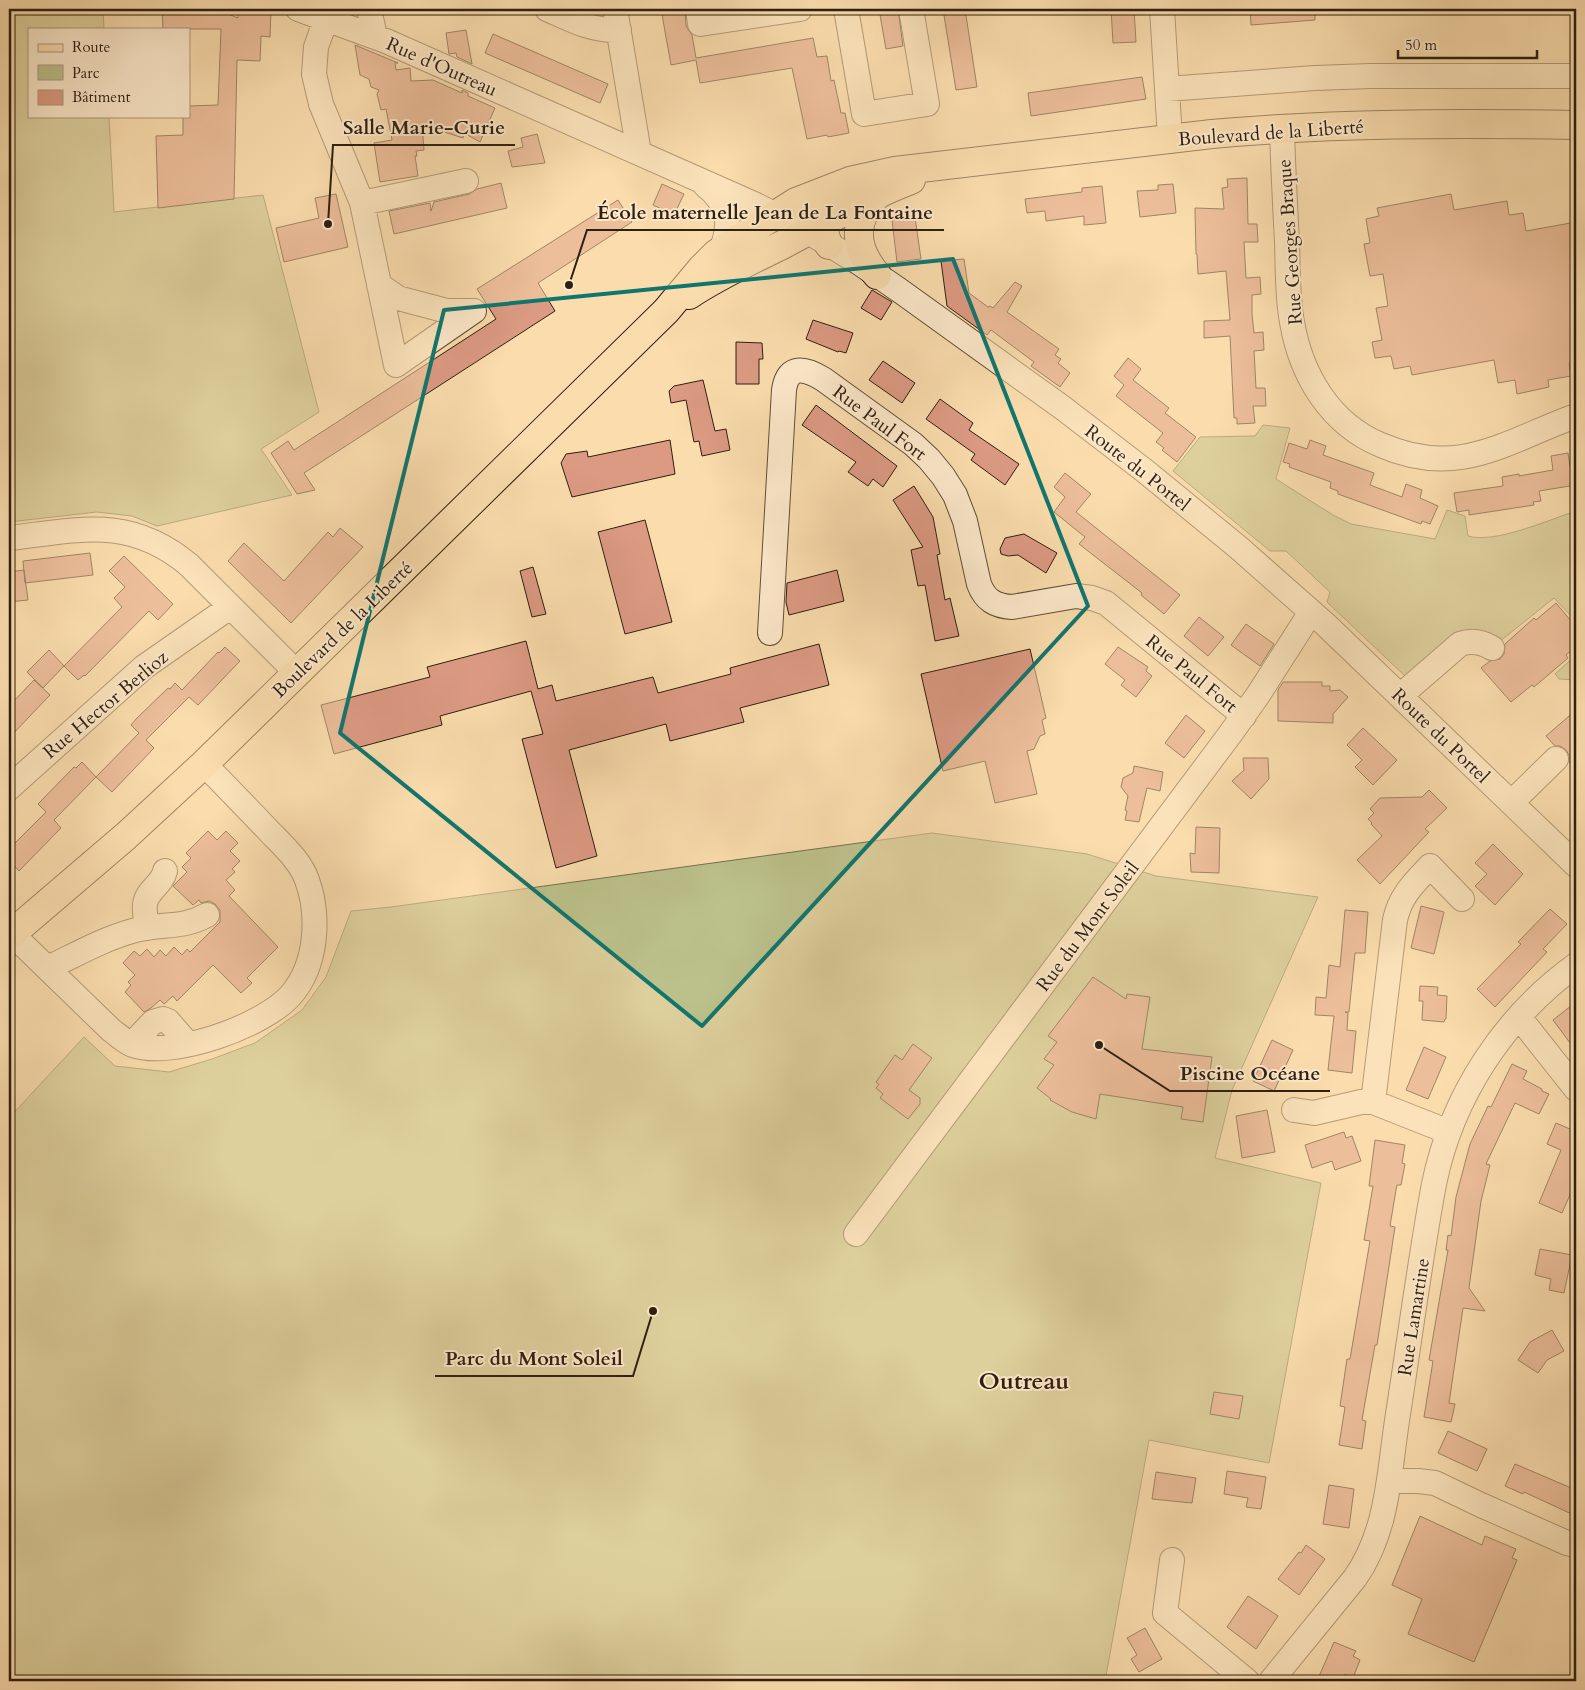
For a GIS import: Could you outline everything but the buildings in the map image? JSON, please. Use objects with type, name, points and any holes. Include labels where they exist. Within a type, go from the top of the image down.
[{"type":"main road","name":"Boulevard de la Liberté","points":[[10,935],[126,836],[204,764],[666,311],[702,268],[721,251],[796,202],[838,184],[881,183],[967,163],[1170,138],[1282,129],[1396,125],[1576,125]]},
{"type":"main road","points":[[820,233],[830,209],[839,199],[848,192],[881,183]]},
{"type":"main road","points":[[877,275],[870,267],[862,251],[858,231],[863,213],[881,183]]},
{"type":"main road","name":"Boulevard de la Liberté","points":[[666,311],[716,278],[820,233]]},
{"type":"street","name":"Rue d'Outreau","points":[[298,9],[375,36],[638,153]]},
{"type":"street","points":[[370,9],[375,36]]},
{"type":"street","points":[[547,9],[603,30],[617,19],[638,153]]},
{"type":"street","points":[[698,9],[700,24],[800,9]]},
{"type":"street","points":[[846,9],[864,114],[926,104],[911,9]]},
{"type":"street","points":[[1162,9],[1170,138]]},
{"type":"street","points":[[326,19],[316,48],[314,74],[321,104],[362,203],[379,285]]},
{"type":"street","points":[[1167,88],[1370,76],[1576,76]]},
{"type":"street","name":"Rue Georges Braque","points":[[1282,129],[1290,308],[1293,330],[1299,353],[1310,379],[1336,415],[1354,430],[1384,446],[1420,457],[1447,459],[1497,448],[1576,416]]},
{"type":"street","name":"Route du Portel","points":[[638,153],[736,196],[766,221],[820,233],[1063,408],[1233,543],[1311,612],[1576,865]]},
{"type":"street","points":[[698,179],[718,197],[727,216],[727,231],[721,251]]},
{"type":"street","points":[[362,203],[466,181]]},
{"type":"street","points":[[693,292],[720,264],[748,246],[766,221]]},
{"type":"street","name":"Rue Paul Fort","points":[[770,633],[785,384],[791,374],[796,371],[809,371],[914,444],[937,468],[949,486],[962,513],[979,584],[982,592],[990,601],[1003,607],[1076,596],[1092,598],[1106,603],[1244,716]]},
{"type":"street","points":[[9,538],[92,529],[111,529],[134,533],[154,541],[188,564],[297,673]]},
{"type":"street","name":"Rue Hector Berlioz","points":[[9,788],[144,667],[230,607]]},
{"type":"street","name":"Rue du Mont Soleil","points":[[856,1234],[1244,716],[1311,612]]},
{"type":"street","points":[[1400,696],[1460,644],[1472,641],[1492,648]]},
{"type":"street","points":[[1512,802],[1556,759]]},
{"type":"street","points":[[10,935],[48,968],[111,1030],[132,1044],[155,1048],[188,1044],[218,1036],[248,1025],[274,1010],[282,1003],[297,987],[306,969],[312,950],[313,904],[309,887],[296,861],[244,803],[204,764]]},
{"type":"street","points":[[1373,1102],[1395,920],[1399,905],[1408,888],[1430,866],[1462,898]]},
{"type":"street","points":[[147,928],[145,903],[150,892],[160,883],[165,870]]},
{"type":"street","points":[[48,968],[109,939],[138,929],[185,924],[206,915]]},
{"type":"street","name":"Rue Lamartine","points":[[1271,1681],[1364,1565],[1378,1536],[1389,1480],[1433,1189],[1449,1132],[1478,1071],[1492,1049],[1519,1017],[1541,995],[1576,965]]},
{"type":"street","points":[[1519,1017],[1576,1089]]},
{"type":"street","points":[[1294,1110],[1314,1113],[1361,1102],[1373,1102],[1449,1132]]},
{"type":"street","points":[[1389,1480],[1435,1483],[1567,1543],[1576,1545]]},
{"type":"street","points":[[1172,1560],[1165,1613],[1247,1681]]},
{"type":"highlighted area","points":[[953,259],[1088,606],[702,1026],[340,733],[444,310]]},
{"type":"green space","points":[[9,9],[103,9],[104,28],[28,28],[28,118],[109,118],[114,212],[263,195],[319,412],[261,449],[292,495],[157,526],[132,516],[97,512],[9,522]]},
{"type":"green space","points":[[1263,425],[1290,428],[1276,479],[1333,515],[1351,524],[1435,539],[1447,510],[1465,516],[1468,536],[1479,538],[1522,530],[1576,511],[1576,621],[1554,598],[1499,642],[1405,676],[1327,602],[1330,592],[1286,551],[1270,551],[1173,471],[1200,437],[1255,436]]},
{"type":"green space","points":[[1576,655],[1576,680],[1559,679],[1555,674]]},
{"type":"green space","points":[[932,833],[1087,854],[1156,876],[1318,897],[1232,1090],[1215,1158],[1321,1183],[1269,1463],[1149,1440],[1105,1681],[974,1681],[954,1678],[953,1681],[9,1681],[9,1118],[84,1037],[115,1066],[169,1072],[255,1043],[302,1010],[326,977],[351,911]]},
{"type":"place","name":"Salle Marie-Curie","points":[[328,224]]},
{"type":"place","name":"École maternelle Jean de La Fontaine","points":[[569,285]]},
{"type":"place","name":"Piscine Océane","points":[[1099,1045]]},
{"type":"place","name":"Parc du Mont Soleil","points":[[653,1311]]},
{"type":"district","name":"Outreau","points":[[1024,1381]]}]
